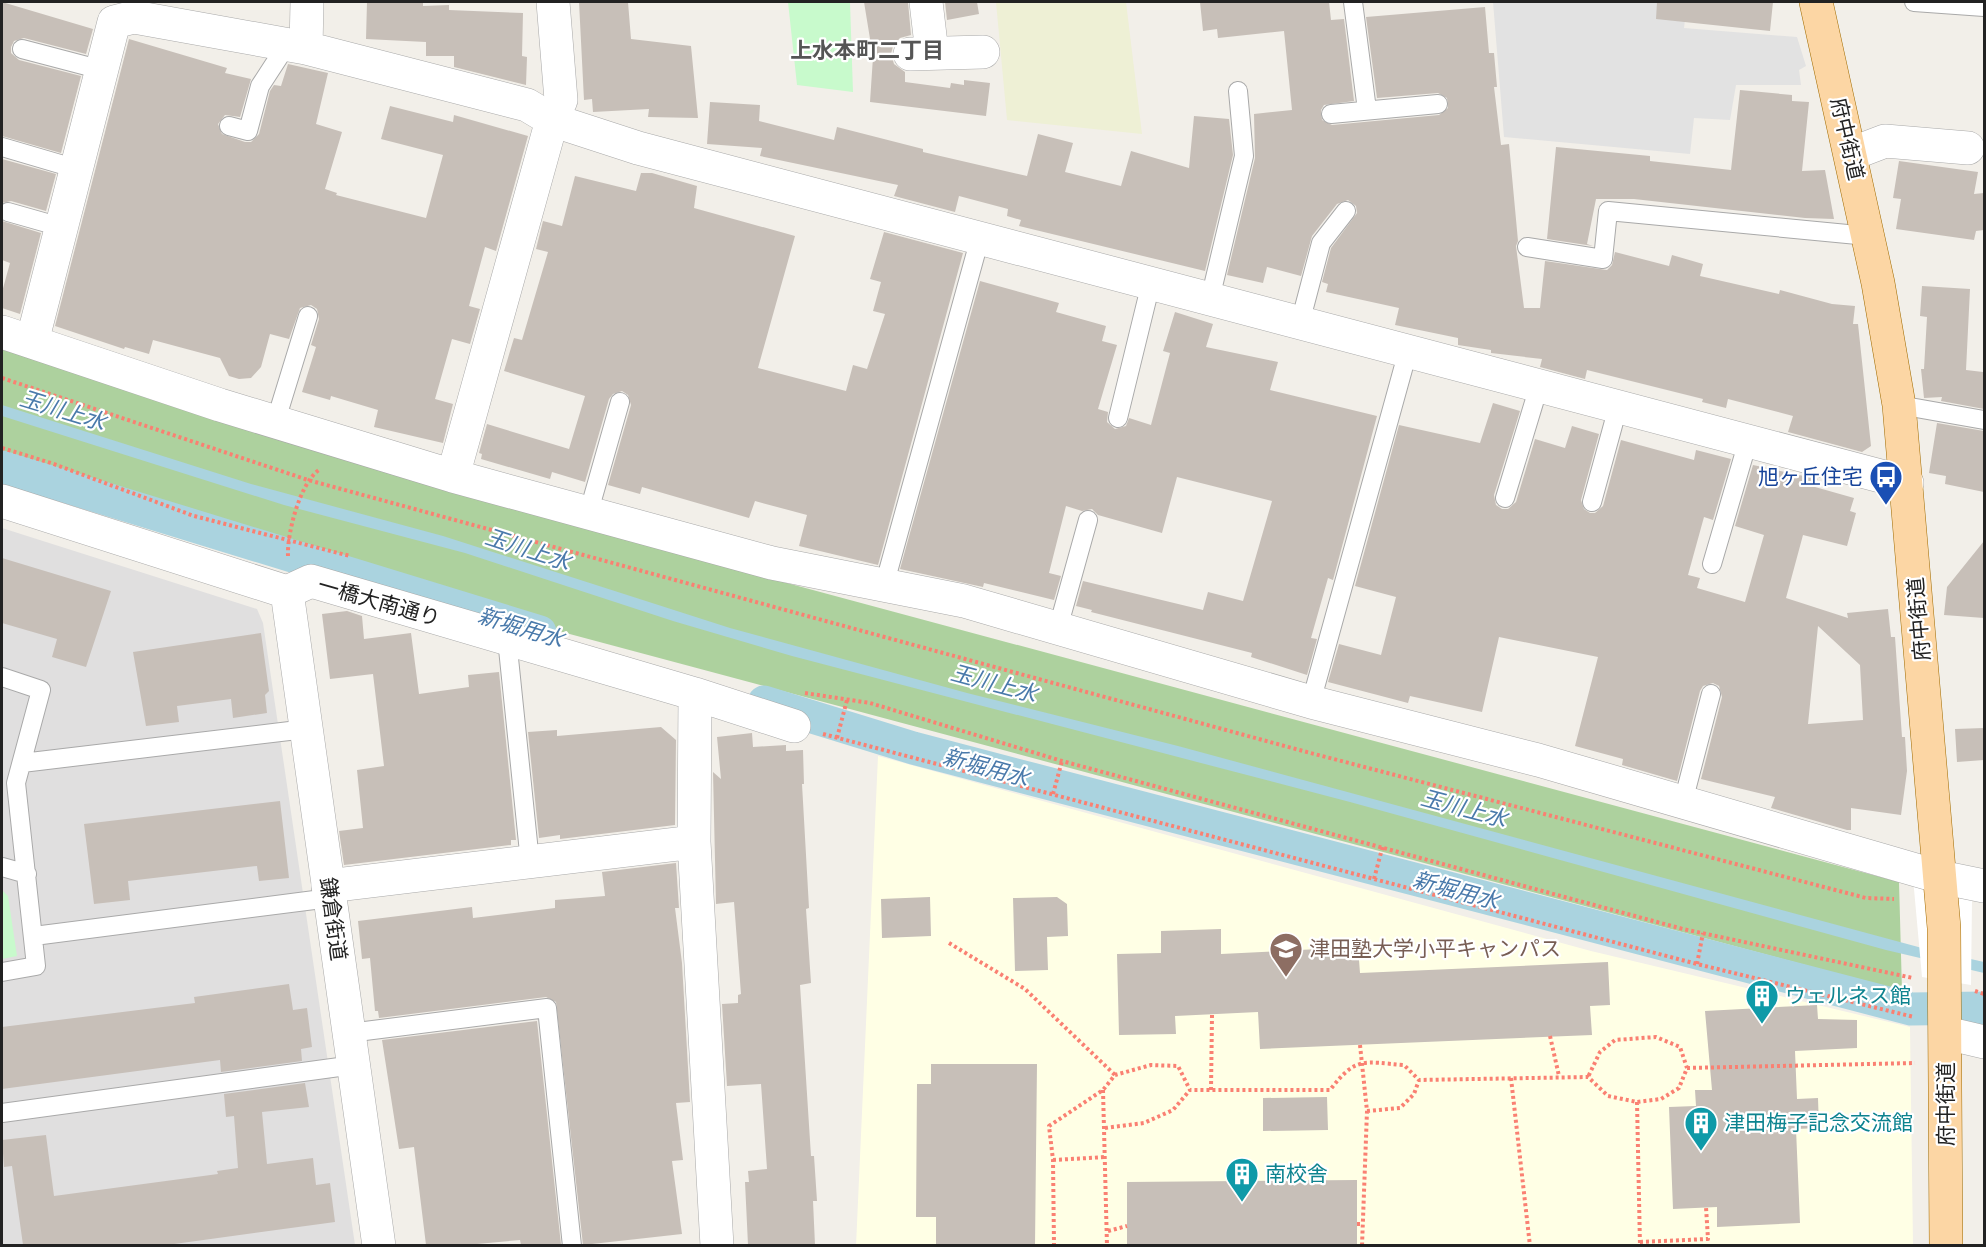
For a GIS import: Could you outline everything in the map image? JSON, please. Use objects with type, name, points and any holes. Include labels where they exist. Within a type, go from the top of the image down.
[{"type":"main road","name":"府中街道","points":[[1816,2],[1868,236],[1899,405],[1944,928],[1936,983],[1946,1031],[1946,1245]]},
{"type":"street","points":[[296,47],[307,2]]},
{"type":"street","points":[[453,476],[552,120],[561,100],[553,2]]},
{"type":"street","points":[[926,2],[921,53],[983,52]]},
{"type":"street","points":[[32,342],[114,22],[134,17],[296,47],[527,105],[552,120],[638,148],[1906,483]]},
{"type":"street","points":[[1851,154],[1885,141],[1968,148]]},
{"type":"street","points":[[2,332],[220,405],[276,420],[453,476],[589,511],[772,563],[964,601],[1311,702],[1538,760],[1940,877],[1984,886]]},
{"type":"street","name":"一橋大南通り","points":[[2,501],[287,592],[311,581],[695,694],[794,726]]},
{"type":"street","name":"鎌倉街道","points":[[287,592],[379,1245]]},
{"type":"street","points":[[695,694],[694,842],[717,1245]]},
{"type":"street","points":[[329,892],[530,862],[694,842]]},
{"type":"street","points":[[1946,1031],[1984,1042]]},
{"type":"lane","points":[[1353,2],[1367,110]]},
{"type":"lane","points":[[1914,2],[1984,7]]},
{"type":"lane","points":[[229,126],[248,130],[260,86],[296,47]]},
{"type":"lane","points":[[22,49],[102,70]]},
{"type":"lane","points":[[1210,299],[1244,156],[1238,91]]},
{"type":"lane","points":[[1331,114],[1438,104]]},
{"type":"lane","points":[[2,147],[77,169]]},
{"type":"lane","points":[[1527,247],[1603,259],[1608,210],[1868,236]]},
{"type":"lane","points":[[1300,323],[1321,243],[1346,211]]},
{"type":"lane","points":[[8,212],[61,227]]},
{"type":"lane","points":[[884,585],[980,238]]},
{"type":"lane","points":[[1118,418],[1151,283]]},
{"type":"lane","points":[[276,420],[308,316]]},
{"type":"lane","points":[[1311,702],[1408,351]]},
{"type":"lane","points":[[1505,498],[1539,386]]},
{"type":"lane","points":[[589,511],[620,402]]},
{"type":"lane","points":[[1899,405],[1984,420]]},
{"type":"lane","points":[[1592,502],[1618,408]]},
{"type":"lane","points":[[1712,564],[1748,441]]},
{"type":"lane","points":[[1058,628],[1088,520]]},
{"type":"lane","points":[[507,639],[530,862]]},
{"type":"lane","points":[[2,677],[41,690],[16,783],[36,966],[2,972]]},
{"type":"lane","points":[[1683,802],[1711,694]]},
{"type":"lane","points":[[22,763],[306,729]]},
{"type":"lane","points":[[2,867],[27,874]]},
{"type":"lane","points":[[34,936],[329,892]]},
{"type":"lane","points":[[349,1033],[547,1008],[572,1245]]},
{"type":"lane","points":[[2,1113],[354,1065]]},
{"type":"path","points":[[2,378],[308,480],[1303,752],[1866,898],[1899,900]]},
{"type":"path","points":[[2,448],[51,463],[194,516],[353,557]]},
{"type":"path","points":[[288,549],[290,531],[308,480]]},
{"type":"path","points":[[801,693],[870,703],[1062,761],[1383,845],[1703,933],[1936,983]]},
{"type":"path","points":[[837,737],[847,701]]},
{"type":"path","points":[[794,726],[1697,964],[1916,1018]]},
{"type":"path","points":[[1053,794],[1062,761]]},
{"type":"path","points":[[1374,879],[1383,845]]},
{"type":"path","points":[[1697,964],[1703,933]]},
{"type":"path","points":[[948,943],[1025,989],[1115,1075]]},
{"type":"path","points":[[1211,1090],[1212,1015]]},
{"type":"path","points":[[1550,1036],[1559,1076]]},
{"type":"path","points":[[1105,1128],[1144,1123],[1173,1110],[1190,1090],[1330,1090],[1346,1069],[1361,1062],[1404,1065],[1419,1080],[1588,1077],[1608,1096],[1637,1102],[1661,1099],[1679,1088],[1688,1068],[1680,1047],[1656,1037],[1636,1038],[1615,1040],[1600,1052],[1588,1077]]},
{"type":"path","points":[[1360,1045],[1367,1111],[1362,1245]]},
{"type":"path","points":[[1688,1068],[1916,1063]]},
{"type":"path","points":[[1054,1245],[1053,1160],[1049,1126],[1103,1090],[1115,1075],[1151,1065],[1178,1066],[1190,1090]]},
{"type":"path","points":[[1511,1078],[1530,1245]]},
{"type":"path","points":[[1367,1111],[1400,1108],[1414,1094],[1419,1080]]},
{"type":"path","points":[[1103,1090],[1107,1245]]},
{"type":"path","points":[[1637,1102],[1640,1244],[1708,1239],[1706,1207]]},
{"type":"path","points":[[1053,1160],[1106,1157]]},
{"type":"path","points":[[1357,1224],[1364,1224]]},
{"type":"path","points":[[1108,1231],[1127,1226]]},
{"type":"shaded area","points":[[996,2],[1126,2],[1142,134],[1007,120]]},
{"type":"shaded area","points":[[1493,2],[1687,2],[1684,28],[1797,37],[1806,66],[1799,70],[1801,85],[1736,85],[1730,120],[1694,118],[1690,154],[1504,137]]},
{"type":"shaded area","points":[[2,528],[257,609],[263,623],[355,1245],[2,1245]]},
{"type":"shaded area","name":"津田塾大学小平キャンパス","points":[[878,756],[1591,951],[1910,1027],[1913,1245],[856,1246]]},
{"type":"green space","points":[[788,2],[850,2],[853,92],[797,85]]},
{"type":"green space","points":[[2,344],[772,579],[1899,882],[1902,991],[193,533],[2,473]]},
{"type":"green space","points":[[2,890],[8,896],[17,956],[2,959]]},
{"type":"water","points":[[2,405],[251,484],[443,536],[730,628],[967,693],[1178,746],[1922,948],[1984,962],[1984,973],[1886,950],[1350,802],[792,656],[673,621],[465,553],[284,505],[2,416]]},
{"type":"pier","points":[[799,701],[900,730],[894,748],[796,720]]},
{"type":"pier","points":[[1913,878],[1972,899],[1971,985],[1922,977]]},
{"type":"building","points":[[2,2],[93,29],[86,54],[24,38],[14,41],[11,47],[11,53],[19,60],[81,76],[61,153],[2,136]]},
{"type":"building","points":[[367,2],[423,2],[423,6],[449,5],[449,10],[523,13],[522,56],[527,57],[526,85],[454,67],[454,56],[426,56],[426,42],[366,39]]},
{"type":"building","points":[[579,2],[628,2],[631,39],[691,46],[698,118],[648,117],[649,109],[593,112],[592,99],[584,100]]},
{"type":"building","points":[[864,2],[908,2],[911,35],[900,38],[893,46],[891,54],[894,64],[905,72],[905,82],[950,88],[951,83],[964,85],[964,80],[990,83],[986,116],[870,102],[873,57]]},
{"type":"building","points":[[945,2],[977,2],[979,14],[947,20]]},
{"type":"building","points":[[1200,2],[1329,2],[1331,20],[1344,19],[1354,101],[1324,105],[1321,110],[1322,120],[1332,125],[1439,115],[1448,108],[1447,98],[1438,93],[1377,98],[1366,17],[1485,7],[1489,53],[1494,53],[1497,87],[1494,87],[1501,145],[1509,144],[1518,241],[1516,246],[1524,308],[1540,308],[1545,261],[1607,270],[1612,265],[1615,252],[1669,266],[1672,255],[1703,264],[1700,276],[1779,294],[1780,290],[1832,304],[1855,306],[1853,324],[1858,324],[1871,446],[1862,452],[1788,432],[1793,416],[1728,399],[1726,408],[1702,402],[1703,399],[1587,370],[1585,379],[1540,367],[1542,359],[1491,353],[1491,350],[1458,345],[1458,338],[1395,325],[1399,308],[1326,292],[1328,284],[1322,282],[1331,248],[1357,213],[1356,206],[1348,200],[1337,204],[1312,236],[1301,276],[1267,267],[1263,283],[1227,275],[1255,158],[1254,114],[1292,110],[1284,31],[1218,38],[1217,29],[1203,31]]},
{"type":"building","points":[[1657,2],[1773,2],[1770,31],[1656,19]]},
{"type":"building","points":[[129,39],[227,68],[225,73],[251,79],[240,117],[225,115],[218,124],[222,134],[245,142],[251,142],[259,134],[270,91],[274,85],[281,86],[288,64],[328,73],[316,124],[342,132],[325,189],[337,193],[336,195],[426,218],[443,155],[381,139],[390,106],[453,122],[454,115],[528,136],[496,251],[485,247],[469,306],[480,309],[470,344],[452,339],[435,399],[453,404],[443,443],[374,427],[378,410],[331,396],[330,400],[302,392],[316,347],[311,345],[319,319],[317,309],[311,305],[300,308],[289,339],[270,334],[261,367],[251,378],[239,379],[229,376],[220,358],[153,340],[149,354],[125,347],[124,349],[55,326]]},
{"type":"building","points":[[1740,90],[1792,95],[1792,101],[1809,102],[1802,171],[1825,170],[1834,219],[1805,218],[1634,199],[1596,199],[1587,244],[1593,246],[1547,239],[1556,147],[1650,156],[1650,161],[1731,170]]},
{"type":"building","points":[[710,102],[760,105],[759,121],[834,140],[837,127],[923,149],[923,152],[1027,176],[1038,134],[1073,143],[1065,172],[1121,186],[1131,151],[1189,168],[1194,116],[1229,119],[1233,155],[1205,271],[1019,226],[1021,220],[1007,216],[1008,209],[959,196],[955,212],[894,196],[898,185],[760,156],[762,148],[707,144]]},
{"type":"building","points":[[2,159],[56,174],[46,211],[11,201],[2,203]]},
{"type":"building","points":[[1899,161],[1978,172],[1974,194],[1984,193],[1984,230],[1976,231],[1974,240],[1896,229],[1901,199],[1893,198]]},
{"type":"building","points":[[641,173],[652,173],[697,186],[694,208],[795,236],[758,368],[846,391],[853,365],[867,369],[885,314],[873,311],[881,282],[870,279],[884,232],[963,253],[878,565],[799,546],[807,515],[755,501],[749,518],[642,487],[640,494],[608,485],[631,405],[628,395],[622,391],[613,394],[609,399],[585,482],[552,472],[550,479],[481,459],[482,454],[479,453],[487,424],[569,449],[585,396],[504,371],[514,338],[522,340],[548,252],[536,249],[543,221],[562,226],[575,176],[636,191]]},
{"type":"building","points":[[2,221],[41,233],[20,314],[2,308],[2,292],[10,263],[2,260]]},
{"type":"building","points":[[980,281],[1059,303],[1056,312],[1106,326],[1102,341],[1117,345],[1098,409],[1108,412],[1107,422],[1115,429],[1126,426],[1129,418],[1151,425],[1170,353],[1163,351],[1175,312],[1213,324],[1206,347],[1278,362],[1270,390],[1377,416],[1333,580],[1328,578],[1311,638],[1317,639],[1307,675],[1251,657],[1252,653],[1091,612],[1092,610],[1076,606],[1083,581],[1203,610],[1208,592],[1243,601],[1272,501],[1177,477],[1162,533],[1098,515],[1092,509],[1082,511],[1066,506],[1049,573],[1061,576],[1054,600],[984,583],[983,587],[900,569]]},
{"type":"building","points":[[1922,286],[1970,289],[1966,370],[1983,372],[1984,409],[1941,401],[1942,397],[1924,398],[1921,369],[1924,369],[1927,317],[1920,316]]},
{"type":"building","points":[[1493,403],[1520,411],[1494,495],[1496,505],[1502,509],[1508,509],[1516,502],[1535,439],[1565,448],[1572,426],[1599,434],[1581,500],[1584,509],[1590,513],[1595,513],[1603,506],[1621,440],[1694,460],[1696,450],[1731,459],[1713,520],[1704,517],[1688,575],[1700,578],[1697,588],[1745,602],[1764,535],[1735,526],[1753,465],[1818,479],[1808,485],[1854,498],[1850,511],[1856,513],[1847,546],[1803,535],[1786,598],[1848,618],[1847,613],[1888,609],[1891,637],[1895,637],[1902,737],[1905,737],[1907,771],[1901,815],[1851,808],[1851,830],[1847,830],[1771,808],[1775,797],[1701,779],[1722,697],[1719,686],[1713,683],[1703,686],[1700,691],[1677,781],[1622,765],[1623,759],[1575,746],[1598,657],[1499,637],[1482,712],[1410,696],[1408,703],[1328,682],[1339,644],[1381,655],[1396,597],[1355,586],[1399,425],[1480,443]],"holes":[[[1818,626],[1860,665],[1863,720],[1808,724]]]},
{"type":"building","points":[[1937,423],[1984,431],[1984,492],[1945,484],[1946,476],[1929,473]]},
{"type":"building","points":[[1984,541],[1984,618],[1944,615],[1947,587]]},
{"type":"building","points":[[2,558],[111,591],[86,667],[52,657],[57,639],[2,623]]},
{"type":"building","points":[[347,611],[362,616],[364,639],[411,633],[419,694],[469,687],[468,675],[499,672],[516,840],[511,840],[511,845],[344,865],[339,831],[363,828],[357,770],[384,766],[373,674],[330,679],[322,614]]},
{"type":"building","points":[[261,633],[269,691],[265,695],[267,713],[233,718],[231,699],[177,706],[179,722],[146,726],[133,652]]},
{"type":"building","points":[[661,727],[676,740],[675,825],[560,839],[560,835],[539,838],[528,732],[557,730],[557,736]]},
{"type":"building","points":[[1984,728],[1984,760],[1957,762],[1955,729]]},
{"type":"building","points":[[752,733],[753,747],[786,745],[786,751],[803,750],[804,784],[802,784],[809,908],[806,909],[811,983],[800,985],[811,1156],[814,1156],[817,1201],[813,1201],[815,1245],[748,1245],[745,1182],[749,1182],[748,1171],[767,1169],[761,1084],[727,1086],[722,1004],[738,1003],[738,995],[741,994],[734,902],[716,904],[713,772],[721,779],[717,737]]},
{"type":"building","points":[[280,801],[289,878],[259,881],[257,866],[128,881],[130,900],[94,904],[84,824]]},
{"type":"building","points":[[676,863],[679,908],[675,908],[682,963],[690,1102],[676,1103],[683,1160],[672,1161],[682,1234],[583,1245],[556,1002],[546,997],[379,1018],[378,1011],[375,1011],[370,958],[362,959],[358,921],[472,907],[473,918],[555,908],[555,900],[605,896],[602,872]]},
{"type":"building","points":[[930,897],[931,936],[882,938],[881,899]]},
{"type":"building","points":[[1057,897],[1067,904],[1068,936],[1047,937],[1048,970],[1015,971],[1013,898]]},
{"type":"building","points":[[1221,929],[1221,954],[1358,947],[1360,973],[1608,962],[1610,1005],[1590,1006],[1592,1035],[1260,1049],[1258,1012],[1175,1016],[1176,1034],[1119,1035],[1117,954],[1161,953],[1161,931]]},
{"type":"building","points":[[289,984],[293,1010],[307,1008],[312,1047],[301,1049],[302,1061],[221,1072],[220,1060],[2,1089],[2,1027],[195,1003],[194,997]]},
{"type":"building","points":[[1817,1005],[1818,1019],[1857,1020],[1857,1048],[1795,1051],[1797,1099],[1818,1098],[1819,1128],[1796,1129],[1800,1223],[1717,1227],[1717,1207],[1673,1209],[1669,1107],[1696,1106],[1695,1090],[1712,1090],[1705,1011]]},
{"type":"building","points":[[537,1021],[561,1245],[521,1245],[520,1240],[466,1245],[426,1245],[414,1147],[399,1149],[382,1040]]},
{"type":"building","points":[[931,1064],[1037,1064],[1035,1245],[936,1245],[936,1217],[916,1217],[917,1084],[931,1084]]},
{"type":"building","points":[[305,1083],[309,1107],[262,1112],[267,1164],[313,1158],[316,1185],[330,1183],[335,1222],[167,1245],[23,1245],[12,1166],[4,1167],[2,1140],[46,1135],[54,1196],[218,1174],[217,1171],[238,1168],[234,1116],[226,1117],[224,1094]]},
{"type":"building","points":[[1327,1097],[1328,1130],[1263,1131],[1263,1098]]},
{"type":"building","name":"南校舎","points":[[1357,1180],[1357,1245],[1127,1245],[1127,1182]]},
{"type":"waterway","name":"新堀用水","points":[[2,467],[540,632]]},
{"type":"waterway","name":"新堀用水","points":[[764,702],[913,748],[1911,1009],[1984,1008]]},
{"type":"place","name":"旭ヶ丘住宅","points":[[1886,506]]},
{"type":"place","name":"津田塾大学小平キャンパス","points":[[1286,978]]},
{"type":"place","name":"ウェルネス館","points":[[1762,1025]]},
{"type":"place","name":"津田梅子記念交流館","points":[[1701,1152]]},
{"type":"place","name":"南校舎","points":[[1242,1203]]},
{"type":"district","name":"上水本町二丁目","points":[[867,50]]},
{"type":"water label","name":"玉川上水","points":[[63,410]]},
{"type":"water label","name":"玉川上水","points":[[528,549]]},
{"type":"water label","name":"玉川上水","points":[[994,683]]},
{"type":"water label","name":"玉川上水","points":[[1464,808]]}]
